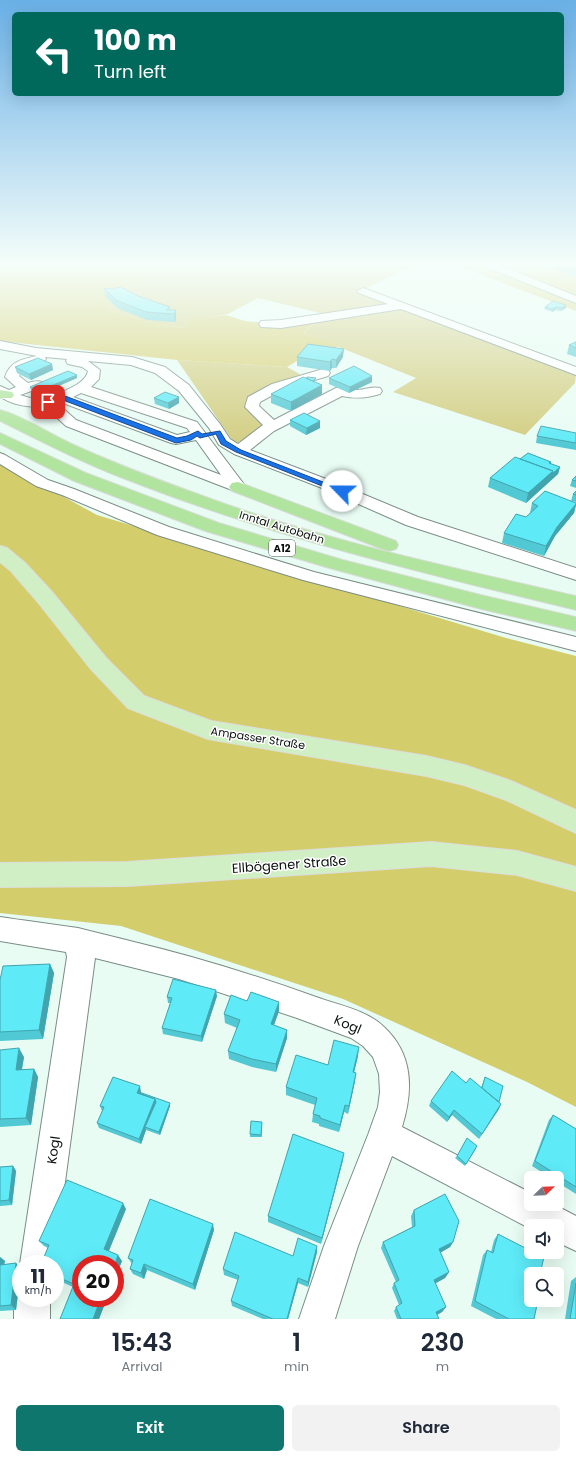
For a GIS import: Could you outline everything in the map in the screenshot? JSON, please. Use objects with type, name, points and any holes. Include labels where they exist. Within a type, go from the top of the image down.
[{"type":"highway","name":"Inntal Autobahn","points":[[0,416],[106,466],[238,514],[355,549],[576,603]]},
{"type":"highway","name":"Inntal Autobahn","points":[[0,438],[80,477],[212,527],[336,564],[481,602],[576,624]]},
{"type":"highway","points":[[238,487],[424,558],[469,570],[494,584]]},
{"type":"main road","name":"Ampasser Straße","points":[[0,552],[18,567],[44,596],[98,662],[136,702],[208,730],[385,759],[453,772],[478,779],[519,795],[576,822]]},
{"type":"main road","name":"Ellbögener Straße","points":[[0,874],[127,874],[431,854],[517,863],[576,879]]},
{"type":"street","points":[[455,326],[576,371]]},
{"type":"street","points":[[0,345],[36,352],[132,361],[160,370],[184,388],[224,442],[239,451],[328,485],[412,521],[576,574]]},
{"type":"street","points":[[0,355],[78,362],[90,366],[94,370],[95,375],[88,383],[63,398],[48,402],[33,403],[2,393]]},
{"type":"street","points":[[28,388],[12,377],[13,372],[20,365],[40,359]]},
{"type":"street","points":[[269,428],[270,424],[252,408],[252,400],[277,387],[323,373]]},
{"type":"street","points":[[2,393],[28,388],[38,384],[63,398],[214,455]]},
{"type":"street","points":[[80,388],[192,425],[238,487]]},
{"type":"street","points":[[239,451],[269,428],[295,415],[300,410],[341,391],[362,395],[375,391]]},
{"type":"street","points":[[48,402],[71,423],[238,487]]},
{"type":"street","points":[[295,415],[317,420]]},
{"type":"street","points":[[176,440],[199,434],[218,432]]},
{"type":"street","points":[[0,458],[42,483],[68,492],[163,531],[309,576],[576,644]]},
{"type":"street","name":"Kogl","points":[[0,929],[78,941],[178,966],[296,1004],[360,1027],[373,1036],[383,1047],[390,1060],[394,1074],[395,1092],[393,1107],[384,1135],[341,1246],[317,1319]]},
{"type":"street","name":"Kogl","points":[[38,1255],[81,957],[78,941]]},
{"type":"street","points":[[384,1135],[576,1234]]},
{"type":"street","points":[[32,1307],[32,1319]]},
{"type":"shaded area","points":[[0,326],[167,326],[182,328],[184,326],[259,326],[264,327],[311,326],[304,333],[340,346],[307,355],[287,367],[177,360],[0,341]]},
{"type":"shaded area","points":[[101,326],[159,326],[183,329],[186,326],[258,326],[233,331],[124,339]]},
{"type":"shaded area","points":[[167,326],[184,326],[182,328]]},
{"type":"shaded area","points":[[312,326],[445,326],[576,375],[575,383],[525,435],[393,392],[416,378],[304,333]]},
{"type":"shaded area","points":[[177,360],[287,367],[300,374],[255,402],[277,421],[235,444]]},
{"type":"shaded area","points":[[0,462],[97,515],[506,638],[576,656],[576,1107],[527,1082],[343,999],[121,926],[0,913]]},
{"type":"building","points":[[576,342],[576,348],[569,345]]},
{"type":"building","points":[[308,344],[344,349],[336,360],[332,359],[330,362],[297,357]]},
{"type":"building","points":[[38,358],[52,364],[29,374],[15,367]]},
{"type":"building","points":[[354,366],[372,376],[350,387],[329,378]]},
{"type":"building","points":[[68,371],[77,375],[39,391],[30,387]]},
{"type":"building","points":[[303,377],[322,385],[291,402],[271,394]]},
{"type":"building","points":[[306,378],[316,378],[313,381]]},
{"type":"building","points":[[165,392],[179,397],[168,403],[154,398]]},
{"type":"building","points":[[304,413],[320,421],[307,428],[290,420]]},
{"type":"building","points":[[541,426],[576,433],[576,443],[537,436]]},
{"type":"building","points":[[528,453],[560,467],[552,474],[553,471],[520,459]]},
{"type":"building","points":[[515,457],[553,471],[528,493],[490,478]]},
{"type":"building","points":[[545,491],[576,503],[557,527],[546,546],[504,533],[516,514],[526,517],[538,506],[532,503]]},
{"type":"building","points":[[50,964],[39,1030],[0,1032],[0,980],[3,966]]},
{"type":"building","points":[[173,979],[216,990],[201,1036],[162,1028],[172,998],[167,997]]},
{"type":"building","points":[[251,992],[279,1002],[271,1024],[287,1030],[276,1064],[252,1059],[228,1051],[240,1020],[224,1014],[231,995],[247,1001]]},
{"type":"building","points":[[334,1040],[359,1047],[353,1072],[356,1073],[349,1106],[345,1105],[340,1125],[313,1114],[317,1098],[286,1087],[296,1055],[328,1065]]},
{"type":"building","points":[[19,1048],[16,1070],[34,1069],[26,1118],[0,1119],[0,1050]]},
{"type":"building","points":[[452,1071],[466,1083],[470,1078],[501,1104],[482,1134],[454,1110],[449,1117],[431,1101]]},
{"type":"building","points":[[113,1077],[140,1086],[137,1093],[155,1099],[139,1139],[97,1123],[104,1107],[100,1106]]},
{"type":"building","points":[[485,1077],[503,1086],[499,1102],[482,1088]]},
{"type":"building","points":[[139,1092],[170,1103],[159,1132],[145,1127],[156,1102],[155,1099]]},
{"type":"building","points":[[553,1115],[576,1129],[576,1187],[564,1179],[564,1171],[551,1171],[535,1161]]},
{"type":"building","points":[[251,1121],[262,1122],[261,1135],[250,1134]]},
{"type":"building","points":[[293,1134],[344,1153],[322,1238],[268,1216]]},
{"type":"building","points":[[467,1138],[477,1146],[466,1164],[457,1156]]},
{"type":"building","points":[[13,1166],[9,1200],[0,1201],[0,1167]]},
{"type":"building","points":[[67,1180],[123,1203],[104,1249],[118,1255],[72,1255],[72,1283],[64,1280],[64,1255],[45,1255],[49,1245],[39,1241]]},
{"type":"building","points":[[445,1194],[459,1221],[453,1242],[439,1249],[449,1272],[434,1280],[446,1307],[436,1312],[439,1319],[401,1319],[396,1307],[402,1303],[394,1283],[399,1280],[383,1242],[415,1226],[414,1210]]},
{"type":"building","points":[[150,1199],[213,1224],[193,1284],[144,1264],[141,1273],[130,1269],[133,1260],[128,1258]]},
{"type":"building","points":[[235,1232],[293,1256],[298,1238],[317,1246],[308,1282],[298,1278],[287,1319],[273,1319],[231,1301],[239,1276],[223,1269]]},
{"type":"building","points":[[498,1234],[524,1247],[524,1259],[544,1259],[542,1267],[524,1267],[524,1307],[537,1307],[534,1319],[509,1319],[475,1301],[487,1250],[493,1253]]},
{"type":"building","points":[[12,1264],[11,1305],[0,1306],[0,1265]]},
{"type":"building","points":[[576,1283],[576,1319],[570,1319]]},
{"type":"building","points":[[72,1289],[72,1307],[98,1307],[93,1319],[60,1319]]},
{"type":"route","points":[[48,402],[63,398],[176,440],[188,438],[198,433],[200,436],[218,432],[224,442],[239,451],[342,491]]}]
